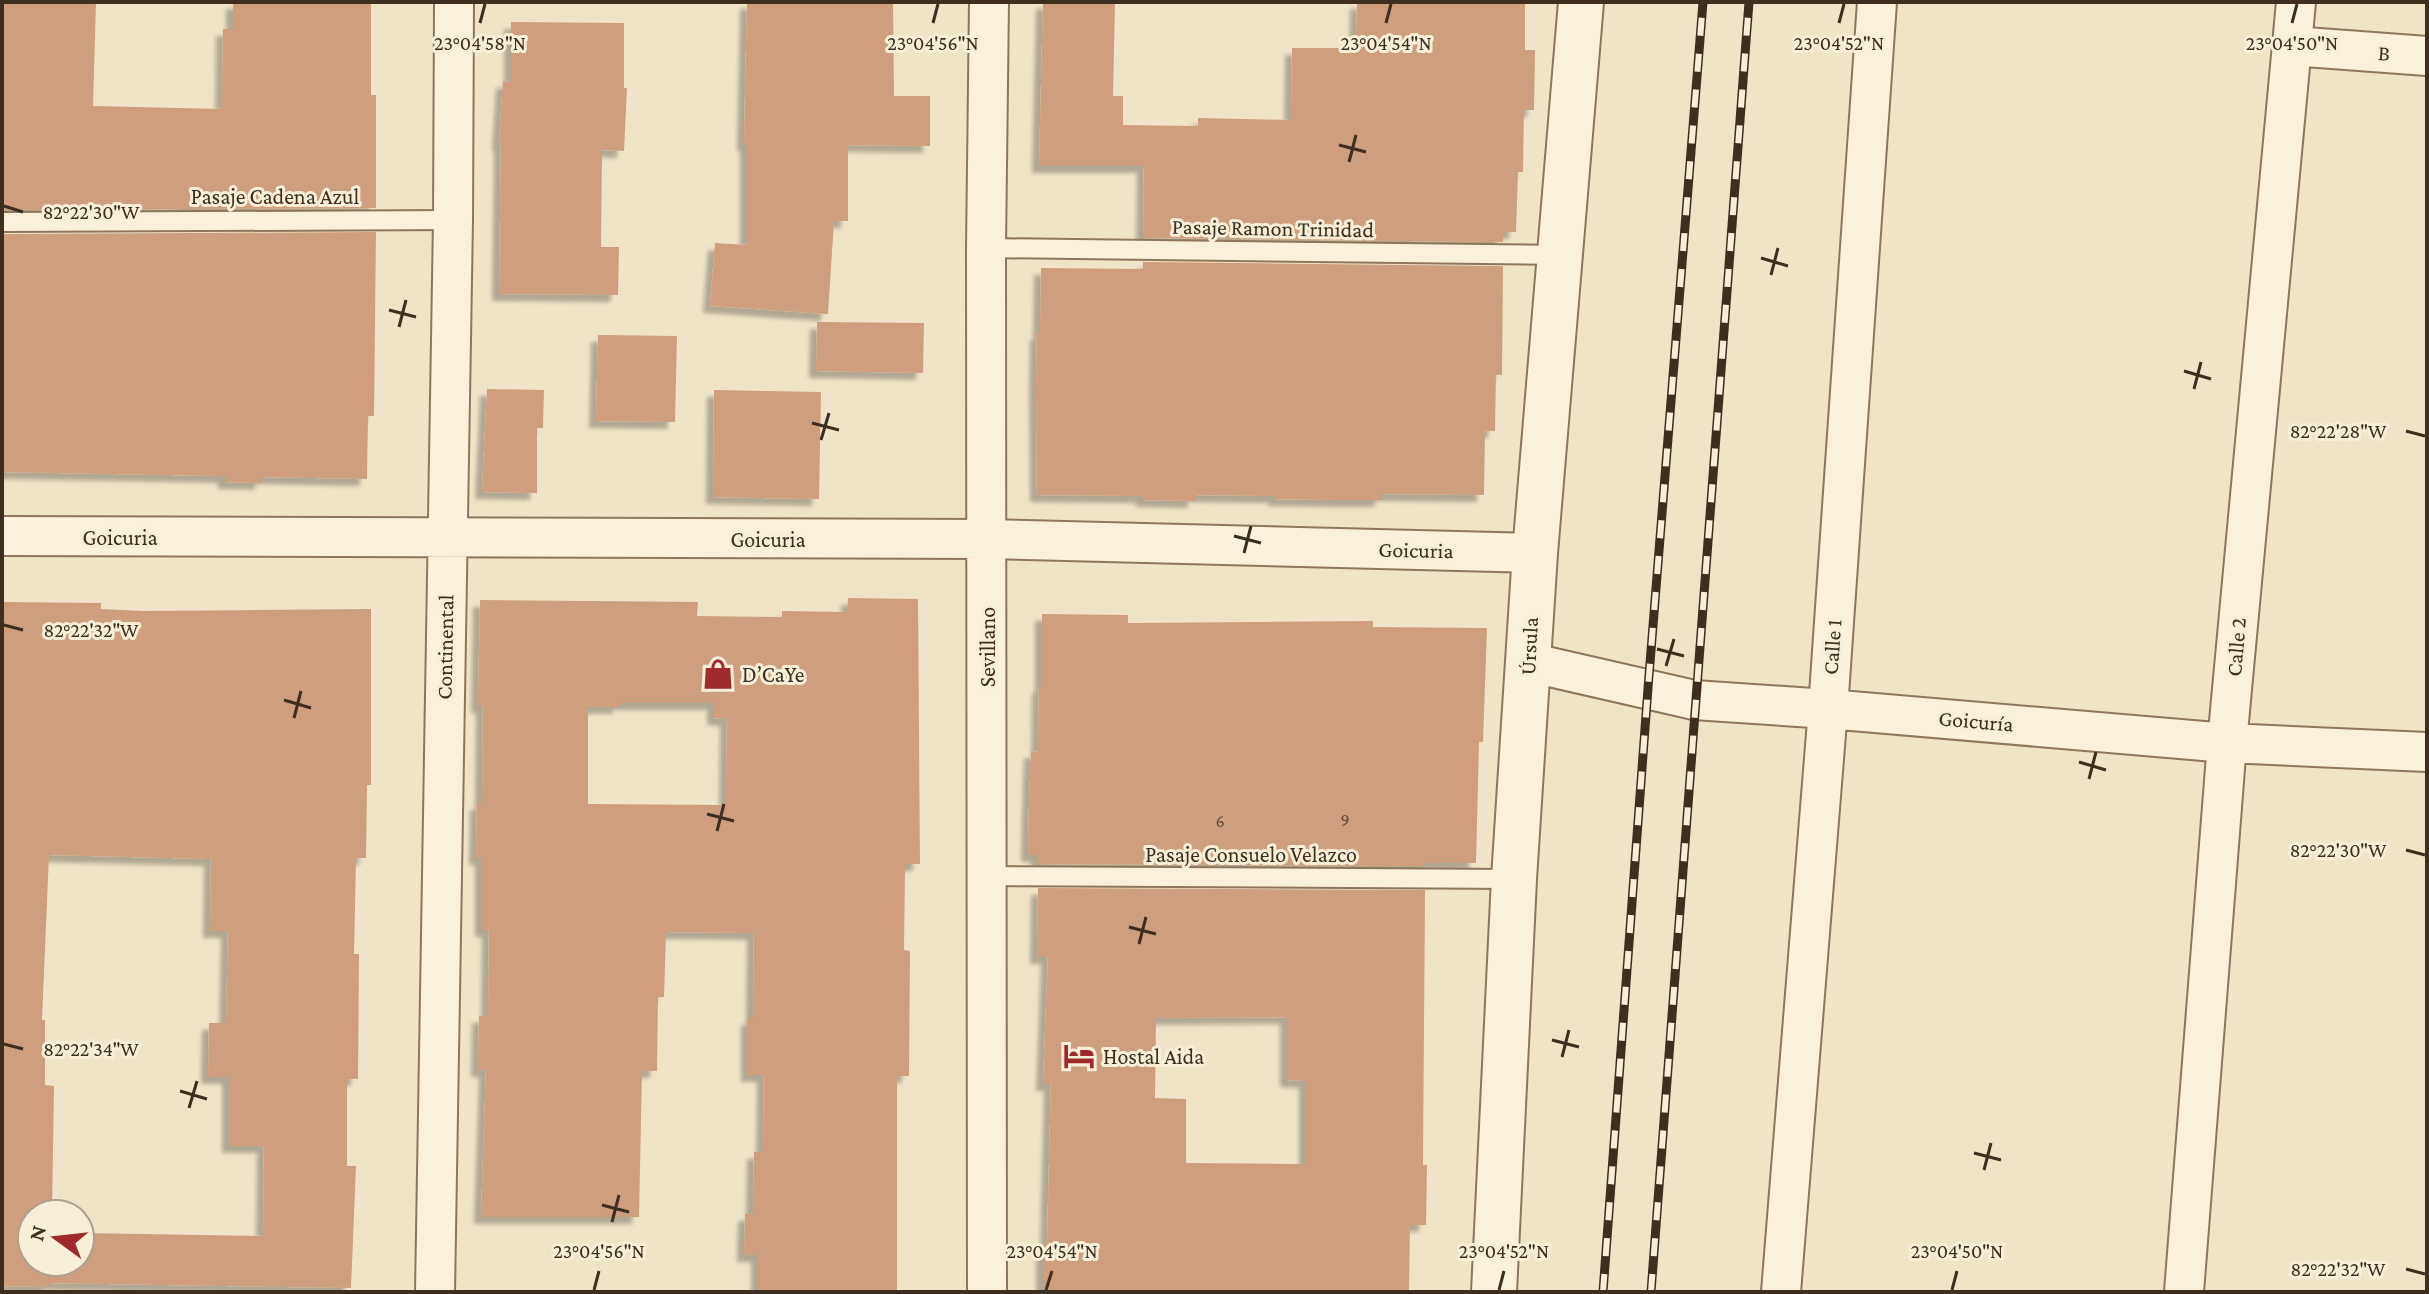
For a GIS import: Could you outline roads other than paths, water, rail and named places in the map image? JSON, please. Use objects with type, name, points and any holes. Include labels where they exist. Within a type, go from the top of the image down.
[{"type":"street","name":"Continental","points":[[435,1292],[454,2]]},
{"type":"street","name":"Sevillano","points":[[987,1292],[986,248],[989,2]]},
{"type":"street","name":"Úrsula","points":[[1494,1292],[1514,879],[1535,553],[1581,2]]},
{"type":"street","name":"Calle 1","points":[[1781,1292],[1828,709],[1877,2]]},
{"type":"street","name":"Calle 2","points":[[2184,1292],[2227,743],[2296,2]]},
{"type":"street","name":"B","points":[[2292,46],[2427,56]]},
{"type":"street","name":"Goicuria","points":[[2,536],[987,539],[1535,553]]},
{"type":"street","name":"Goicuría","points":[[1528,662],[1694,700],[2227,743],[2427,752]]},
{"type":"lane","name":"Pasaje Cadena Azul","points":[[2,222],[453,220]]},
{"type":"lane","name":"Pasaje Ramon Trinidad","points":[[986,248],[1560,255]]},
{"type":"lane","name":"Pasaje Consuelo Velazco","points":[[988,876],[1514,879]]},
{"type":"railway","points":[[1603,1292],[1703,2]]},
{"type":"railway","points":[[1651,1292],[1749,2]]},
{"type":"place","name":"D’CaYe","points":[[718,674]]},
{"type":"place","name":"Hostal Aida","points":[[1079,1056]]}]
